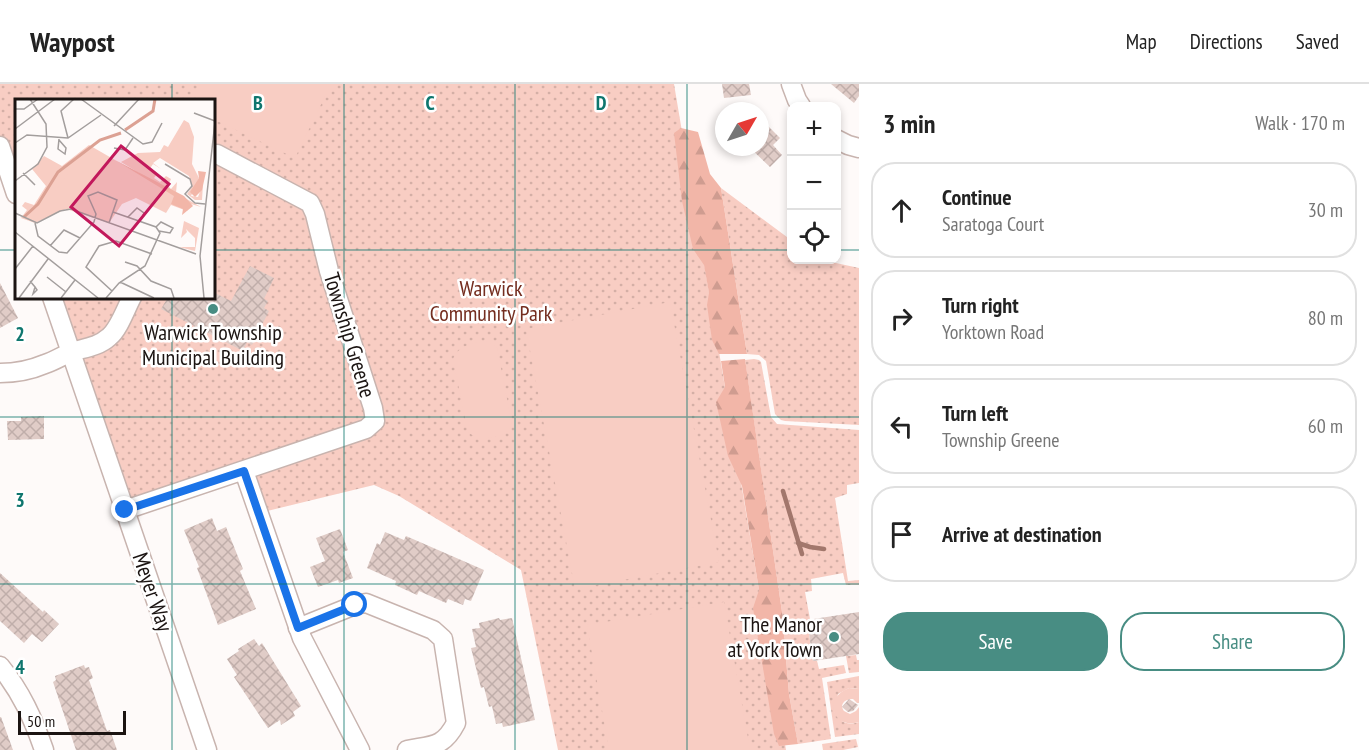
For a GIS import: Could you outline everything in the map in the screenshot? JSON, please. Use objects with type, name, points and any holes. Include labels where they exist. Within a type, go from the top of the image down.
[{"type":"street","points":[[791,84],[798,102]]},
{"type":"street","points":[[841,141],[859,148]]},
{"type":"street","points":[[0,146],[15,191]]},
{"type":"street","name":"Township Greene","points":[[125,510],[366,429],[375,421],[310,203],[214,154]]},
{"type":"street","name":"Meyer Way","points":[[52,298],[207,750]]},
{"type":"street","points":[[0,373],[30,369],[71,352],[95,346],[110,337],[132,298]]},
{"type":"street","points":[[244,471],[300,633],[360,750]]},
{"type":"street","points":[[300,633],[355,605],[366,603],[433,630],[443,639],[456,723],[449,735],[439,743],[407,750]]},
{"type":"street","points":[[0,666],[19,692],[33,719],[44,750]]},
{"type":"green space","name":"Warwick Community Park","points":[[0,84],[674,84],[786,750],[558,750],[521,570],[399,496],[374,485],[259,513],[245,471],[125,510],[52,298],[214,298],[214,99],[15,99],[15,191],[0,146]]},
{"type":"green space","points":[[203,84],[331,84],[295,158],[214,119],[214,99],[196,99]]},
{"type":"green space","points":[[681,128],[698,132],[710,174],[721,188],[747,354],[719,354],[712,340],[707,305],[709,293],[704,265],[693,249],[682,201],[674,133]]},
{"type":"green space","points":[[721,188],[787,237],[787,264],[840,264],[859,268],[859,425],[781,420],[775,414],[766,361],[759,355],[747,354]]},
{"type":"green space","points":[[670,302],[719,562],[575,589],[526,329]]},
{"type":"green space","points":[[485,341],[497,348],[512,424],[502,434],[479,439],[469,433],[467,428],[453,359],[462,348]]},
{"type":"green space","points":[[745,359],[782,612],[789,694],[798,744],[779,746],[774,734],[753,608],[759,590],[742,486],[728,456],[716,402],[725,387],[721,361]]},
{"type":"green space","points":[[754,359],[761,362],[771,417],[777,424],[859,430],[859,483],[847,485],[847,494],[835,498],[848,581],[859,580],[859,585],[846,585],[843,573],[811,579],[812,591],[805,592],[810,619],[807,620],[813,661],[817,661],[819,669],[844,665],[846,673],[822,678],[831,739],[798,744],[789,694],[782,612],[745,360]]},
{"type":"green space","points":[[724,602],[750,750],[609,750],[587,625]]},
{"type":"green space","points":[[856,655],[859,660],[859,672],[849,673],[846,656]]},
{"type":"green space","points":[[859,676],[859,689],[849,688],[838,694],[834,711],[844,722],[850,724],[859,722],[859,734],[835,737],[827,682]]},
{"type":"green space","points":[[849,688],[859,689],[859,703],[853,699],[848,700],[844,702],[843,708],[850,714],[859,707],[859,722],[843,722],[834,712],[835,699]]},
{"type":"green space","points":[[856,739],[858,747],[823,750],[822,744]]},
{"type":"building","points":[[722,84],[749,84],[751,95],[724,98]]},
{"type":"building","points":[[831,84],[859,84],[859,96],[854,103]]},
{"type":"building","points":[[769,127],[780,138],[773,145],[782,155],[770,167],[758,156],[769,156]]},
{"type":"building","name":"Warwick Township Municipal Building","points":[[250,266],[274,278],[264,299],[268,301],[264,308],[269,311],[252,345],[247,342],[243,351],[161,309],[167,298],[214,298],[214,292],[231,301]]},
{"type":"building","points":[[0,283],[18,318],[0,328]]},
{"type":"building","points":[[44,416],[44,439],[8,440],[7,421],[21,421],[21,417]]},
{"type":"building","points":[[212,518],[217,531],[226,527],[243,569],[240,571],[256,609],[218,625],[184,530]]},
{"type":"building","points":[[340,529],[348,550],[343,552],[353,578],[318,587],[310,567],[325,561],[316,538]]},
{"type":"building","points":[[385,532],[404,540],[406,536],[484,570],[471,601],[465,599],[463,605],[448,599],[446,603],[419,591],[417,595],[395,585],[396,581],[367,568],[377,543],[380,545]]},
{"type":"building","points":[[0,573],[59,624],[42,642],[32,634],[24,643],[0,621]]},
{"type":"building","name":"The Manor at York Town","points":[[859,612],[859,654],[813,661],[807,620]]},
{"type":"building","points":[[499,618],[500,620],[512,618],[535,720],[503,727],[502,723],[496,724],[492,706],[489,707],[484,687],[481,688],[471,648],[476,647],[472,629],[480,628],[479,623]]},
{"type":"building","points":[[254,639],[259,646],[262,643],[301,706],[293,712],[295,716],[281,725],[280,720],[268,728],[234,677],[237,675],[227,659]]},
{"type":"building","points":[[84,665],[85,668],[89,667],[93,678],[89,680],[107,731],[110,730],[117,750],[76,750],[53,682],[56,680],[55,676]]},
{"type":"building","points":[[849,699],[858,705],[853,711],[848,712],[842,707]]},
{"type":"building","points":[[1,717],[13,750],[0,750]]},
{"type":"waterway","points":[[783,491],[802,554]]},
{"type":"waterway","points":[[798,543],[824,549]]},
{"type":"place","name":"Warwick Township Municipal Building","points":[[213,309]]},
{"type":"place","name":"The Manor at York Town","points":[[834,637]]},
{"type":"route","points":[[125,510],[244,471],[298,628],[355,605]]}]
